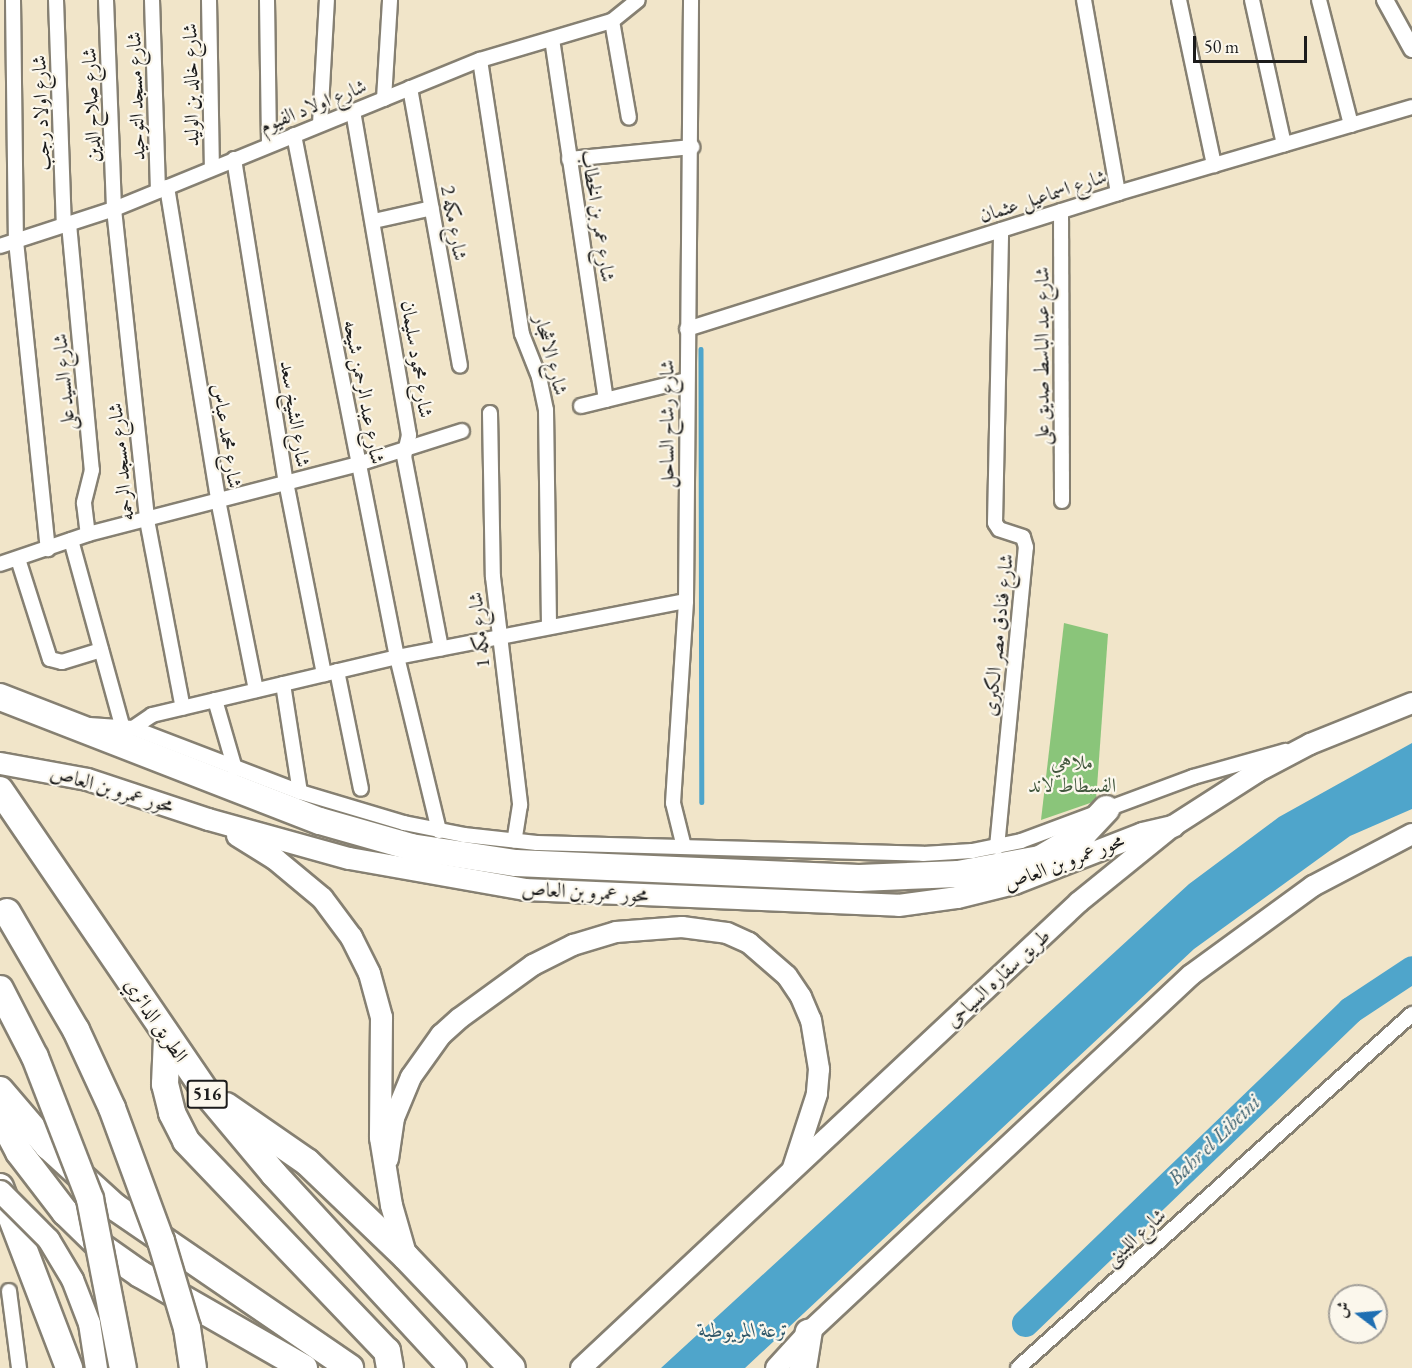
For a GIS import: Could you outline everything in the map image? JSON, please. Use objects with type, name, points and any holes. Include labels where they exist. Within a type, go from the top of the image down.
[{"type":"highway","points":[[0,697],[243,793],[365,835],[446,854],[516,863],[859,878],[947,875],[1040,859],[1076,838],[1106,809]]},
{"type":"highway","name":"الطريق الدائري","points":[[0,790],[208,1095],[274,1174],[453,1368]]},
{"type":"highway","points":[[4,907],[76,1030],[112,1108],[161,1241],[187,1328],[193,1368]]},
{"type":"highway","points":[[0,990],[35,1058],[90,1199],[123,1368]]},
{"type":"highway","points":[[167,1038],[166,1091],[186,1141],[387,1350],[390,1368]]},
{"type":"highway","points":[[0,1090],[48,1146],[115,1207],[350,1368]]},
{"type":"highway","points":[[208,1095],[295,1152],[406,1257],[511,1367]]},
{"type":"highway","points":[[0,1116],[19,1152],[64,1212],[100,1246],[140,1274],[304,1368]]},
{"type":"highway","points":[[0,1189],[69,1368]]},
{"type":"highway","points":[[803,1368],[809,1332]]},
{"type":"main road","name":"طريق سقاره السياحى","points":[[580,1368],[1079,902],[1173,826],[1257,772],[1310,744],[1412,703]]},
{"type":"main road","name":"محور عمرو بن العاص","points":[[0,763],[87,779],[208,819],[349,858],[472,883],[524,889],[870,906],[927,902],[986,891],[1142,833],[1173,826]]},
{"type":"main road","points":[[208,819],[251,842],[322,898],[351,937],[369,973],[381,1017],[381,1137],[388,1182],[406,1257]]},
{"type":"main road","points":[[776,1368],[809,1332],[1191,975],[1313,886],[1412,834]]},
{"type":"main road","points":[[388,1182],[394,1118],[411,1077],[441,1035],[514,977],[552,954],[594,938],[660,927],[705,929],[750,943],[787,976],[801,997],[811,1020],[819,1069],[817,1094],[792,1172]]},
{"type":"main road","points":[[0,1189],[48,1239],[72,1279],[89,1323],[96,1368]]},
{"type":"street","points":[[13,0],[16,241],[48,549]]},
{"type":"street","name":"شارع اولاد رجب","points":[[56,0],[67,225]]},
{"type":"street","name":"شارع صلاح الدين","points":[[106,0],[114,209]]},
{"type":"street","name":"شارع مسجد التوحيد","points":[[152,0],[162,189]]},
{"type":"street","name":"شارع خالد بن الوليد","points":[[209,0],[212,168]]},
{"type":"street","points":[[267,0],[269,145]]},
{"type":"street","points":[[320,124],[327,0]]},
{"type":"street","points":[[384,99],[390,0]]},
{"type":"street","name":"شارع اولاد الفيوم","points":[[0,246],[114,209],[480,60],[612,21],[639,0]]},
{"type":"street","name":"شارع رشاح الساحل","points":[[684,847],[673,803],[686,602],[687,329],[692,147],[691,0]]},
{"type":"street","points":[[1084,0],[1119,193]]},
{"type":"street","points":[[1179,0],[1214,165]]},
{"type":"street","points":[[1252,0],[1284,144]]},
{"type":"street","points":[[1319,0],[1351,125]]},
{"type":"street","points":[[1385,0],[1412,48]]},
{"type":"street","points":[[612,21],[629,118]]},
{"type":"street","name":"شارع عمر بن الخطاب","points":[[552,39],[606,400]]},
{"type":"street","name":"شارع الاشجار","points":[[480,60],[522,334],[539,377],[546,410],[549,627]]},
{"type":"street","name":"شارع مكه 2","points":[[410,88],[460,366]]},
{"type":"street","name":"شارع اسماعيل عثمان","points":[[687,329],[1119,193],[1412,107]]},
{"type":"street","name":"شارع محمود سليمان","points":[[353,111],[374,221],[409,435],[405,449],[441,648]]},
{"type":"street","name":"شارع عبد الرحمن شيحه","points":[[294,135],[397,657]]},
{"type":"street","points":[[569,159],[692,147]]},
{"type":"street","name":"شارع الشيخ سعد","points":[[234,159],[286,482],[331,673]]},
{"type":"street","name":"شارع محمد عباس","points":[[162,189],[218,500],[256,690]]},
{"type":"street","points":[[374,221],[432,207]]},
{"type":"street","name":"شارع مسجد الرحمه","points":[[114,209],[147,520],[183,708]]},
{"type":"street","name":"شارع عبد الباسط صديق على","points":[[1061,211],[1062,501]]},
{"type":"street","name":"شارع السيد على","points":[[67,225],[92,470],[84,503],[88,534]]},
{"type":"street","name":"شارع فنادق مصر الكبرى","points":[[997,847],[1026,547],[1023,537],[999,529],[995,523],[1001,230]]},
{"type":"street","points":[[580,406],[687,380]]},
{"type":"street","name":"شارع مكه 1","points":[[490,413],[493,577],[520,805],[514,841]]},
{"type":"street","points":[[0,564],[88,534],[358,464],[462,431]]},
{"type":"street","points":[[71,540],[100,650],[127,726],[300,792],[439,831],[514,841],[923,854],[997,847],[1226,766],[1310,744]]},
{"type":"street","points":[[18,559],[50,658],[62,662],[100,650]]},
{"type":"street","points":[[75,727],[127,726],[152,715],[397,657],[686,602]]},
{"type":"street","points":[[397,657],[439,831]]},
{"type":"street","points":[[331,673],[361,789]]},
{"type":"street","points":[[283,684],[300,792]]},
{"type":"street","points":[[215,700],[235,769]]},
{"type":"street","name":"شارع اللبينى","points":[[1018,1368],[1412,1014]]},
{"type":"street","points":[[9,1291],[19,1368]]},
{"type":"green space","name":"ملاهي الفسطاط لاند","points":[[1064,623],[1108,634],[1096,801],[1041,820]]},
{"type":"water","name":"ترعة المريوطية","points":[[1412,743],[1412,809],[1350,836],[1194,949],[745,1368],[661,1368],[1189,884],[1279,817]]},
{"type":"waterway","points":[[701,349],[702,802]]},
{"type":"waterway","name":"Bahr el Libeini","points":[[1025,1323],[1350,1010],[1412,969]]}]
